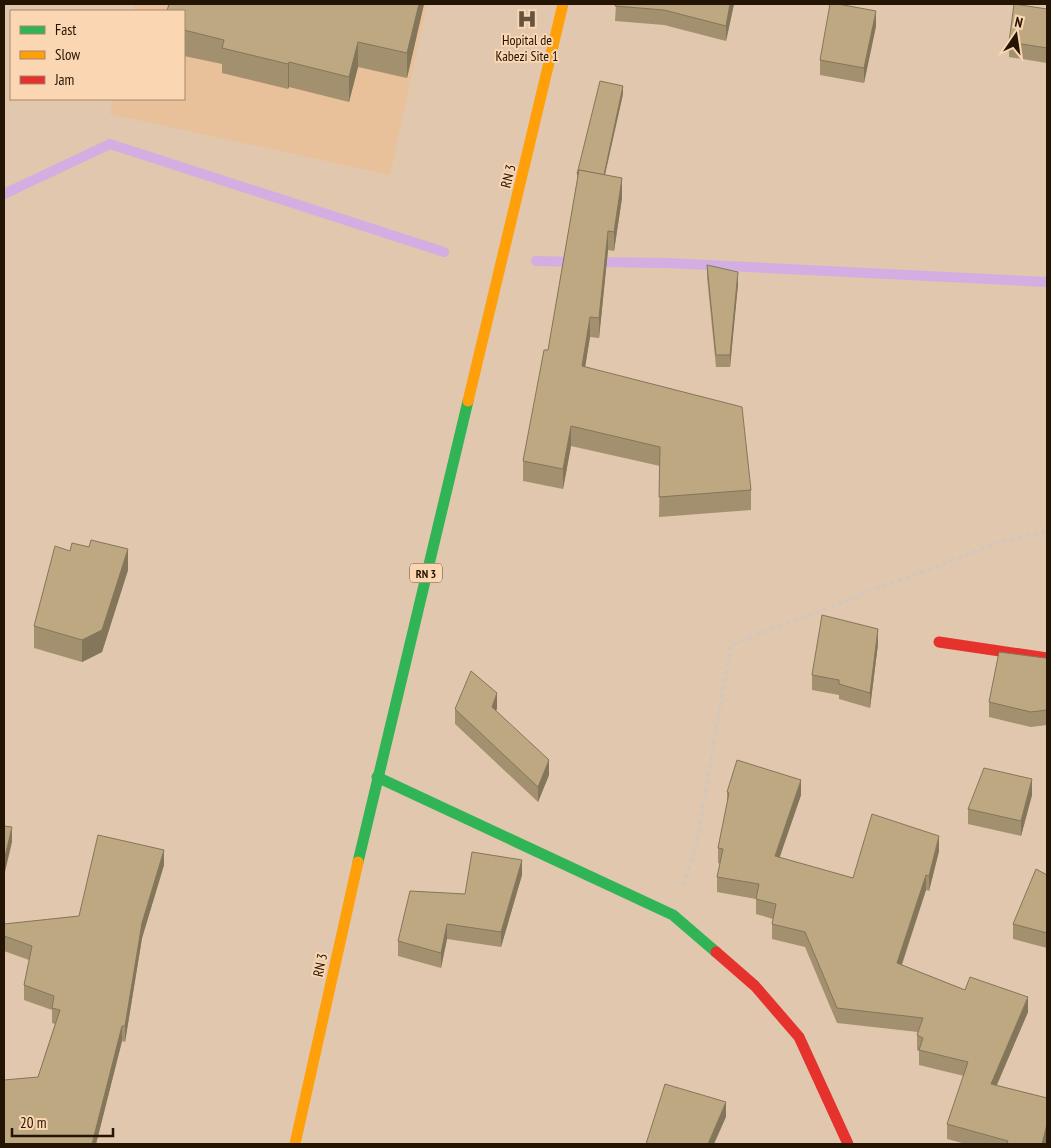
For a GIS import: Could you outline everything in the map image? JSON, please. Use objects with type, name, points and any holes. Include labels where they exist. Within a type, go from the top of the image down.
[{"type":"main road","name":"RN 3","points":[[295,1144],[376,777],[538,116],[563,4]]},
{"type":"main road","points":[[939,642],[1047,658]]},
{"type":"main road","points":[[376,777],[673,915],[756,986],[799,1037],[848,1144]]},
{"type":"path","points":[[673,915],[696,851],[731,645],[1000,542],[1047,531]]},
{"type":"shaded area","points":[[134,4],[427,4],[390,175],[110,114],[113,100],[185,100],[185,10],[133,10]]},
{"type":"building","points":[[169,4],[419,4],[407,53],[358,42],[349,77],[222,48],[224,40],[185,30],[185,10],[167,10]]},
{"type":"building","points":[[616,4],[730,4],[726,26],[664,10],[615,6]]},
{"type":"building","points":[[830,4],[876,11],[864,68],[820,60]]},
{"type":"building","points":[[1014,4],[1047,9],[1047,48],[1009,42]]},
{"type":"building","points":[[600,81],[623,86],[604,175],[579,170],[577,174]]},
{"type":"building","points":[[579,170],[622,178],[614,232],[608,231],[599,318],[590,317],[582,366],[742,407],[751,490],[659,497],[660,447],[571,426],[563,469],[523,461],[544,350],[548,350]]},
{"type":"building","points":[[707,265],[738,272],[730,355],[716,355]]},
{"type":"building","points":[[91,540],[128,549],[102,630],[82,640],[34,626],[55,546],[70,551],[72,543],[89,547]]},
{"type":"building","points":[[822,615],[878,629],[870,693],[839,684],[839,680],[812,675]]},
{"type":"building","points":[[999,652],[1047,658],[1047,710],[1031,712],[989,702]]},
{"type":"building","points":[[471,671],[497,693],[492,707],[549,760],[538,787],[455,709]]},
{"type":"building","points":[[737,760],[801,780],[775,856],[853,878],[872,814],[939,836],[929,876],[926,875],[897,963],[965,990],[970,977],[1028,997],[991,1084],[1047,1098],[1047,1124],[1042,1144],[1007,1144],[1008,1141],[947,1124],[968,1062],[919,1050],[923,1038],[917,1035],[923,1018],[837,1008],[805,932],[772,924],[776,904],[756,899],[759,884],[717,877],[723,849],[718,848],[729,793],[727,792]]},
{"type":"building","points":[[984,768],[1032,779],[1021,821],[968,809]]},
{"type":"building","points":[[4,826],[12,827],[4,861]]},
{"type":"building","points":[[98,835],[164,850],[142,923],[125,1026],[122,1026],[92,1144],[4,1144],[4,1080],[38,1077],[60,1010],[52,1008],[54,996],[24,985],[32,946],[4,936],[4,924],[79,916]]},
{"type":"building","points":[[472,852],[522,860],[501,932],[447,924],[441,953],[398,941],[410,891],[465,894]]},
{"type":"building","points":[[1036,869],[1047,875],[1047,933],[1013,924]]},
{"type":"building","points":[[665,1084],[726,1102],[708,1144],[646,1144]]},
{"type":"waterway","points":[[4,194],[110,144],[444,252]]},
{"type":"waterway","points":[[536,261],[577,262]]},
{"type":"waterway","points":[[594,262],[667,263],[1047,282]]},
{"type":"traffic: fast","points":[[358,862],[468,401]]},
{"type":"traffic: fast","points":[[377,777],[673,915],[716,952]]},
{"type":"traffic: slow","points":[[468,401],[563,4]]},
{"type":"traffic: slow","points":[[295,1144],[358,862]]},
{"type":"traffic: jam","points":[[939,642],[1047,658]]},
{"type":"traffic: jam","points":[[716,952],[755,986],[799,1037],[848,1144]]},
{"type":"place","name":"Hopital de Kabezi Site 1","points":[[527,19]]}]
